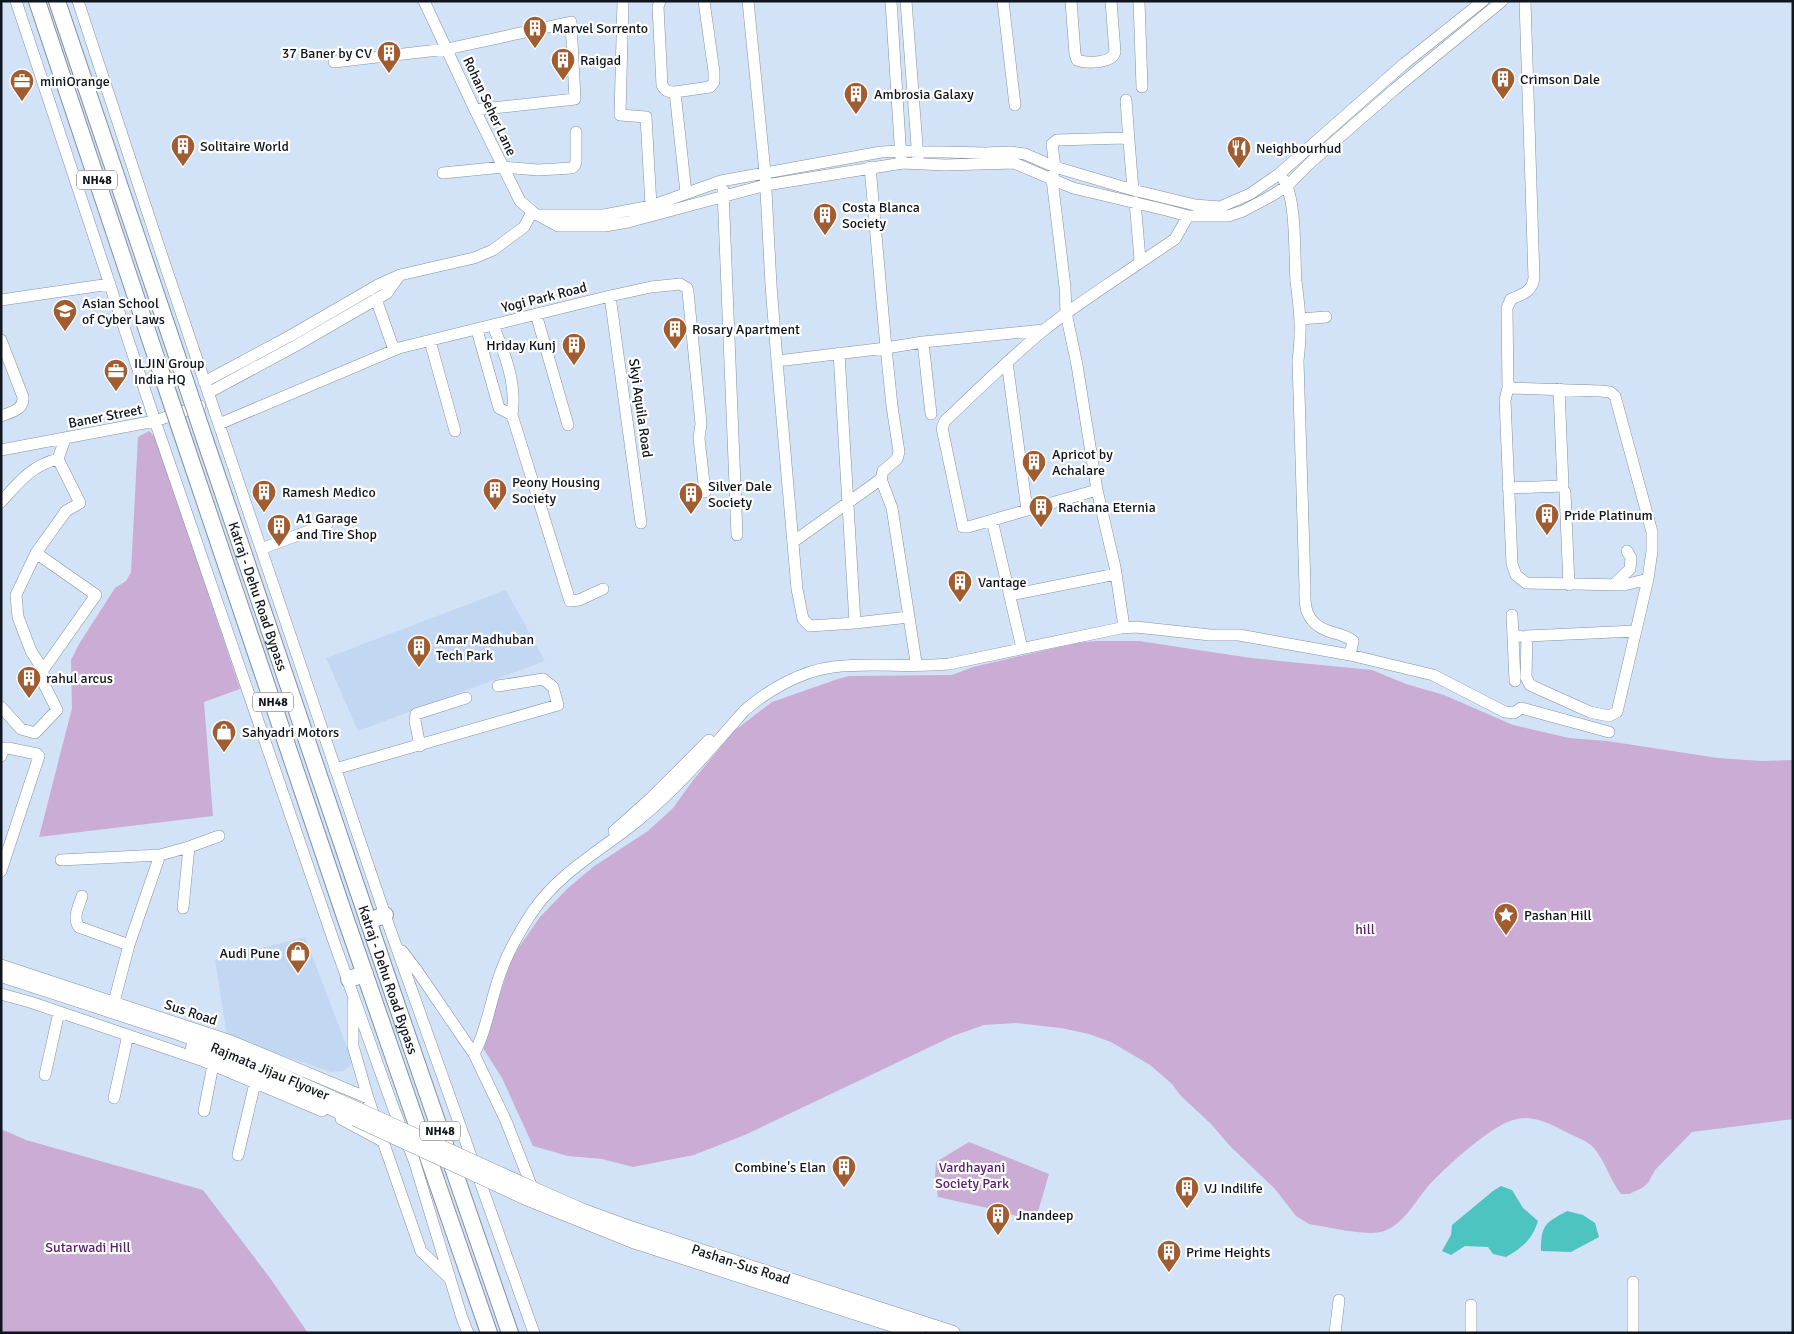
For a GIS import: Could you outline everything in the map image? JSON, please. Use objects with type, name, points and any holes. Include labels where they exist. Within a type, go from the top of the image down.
[{"type":"highway","name":"Katraj - Dehu Road Bypass","points":[[37,1],[365,974],[489,1333]]},
{"type":"highway","name":"Katraj - Dehu Road Bypass","points":[[57,1],[368,921],[510,1333]]},
{"type":"highway","points":[[368,921],[385,915]]},
{"type":"highway","points":[[351,986],[365,974]]},
{"type":"main road","name":"Rajmata Jijau Flyover","points":[[1,975],[173,1031],[228,1051],[352,1116]]},
{"type":"main road","name":"Rajmata Jijau Flyover","points":[[1,984],[165,1037],[230,1062],[530,1192]]},
{"type":"main road","name":"Pashan-Sus Road","points":[[530,1192],[633,1241],[918,1333]]},
{"type":"main road","name":"Pashan-Sus Road","points":[[530,1192],[632,1229],[953,1333]]},
{"type":"street","points":[[16,1],[156,421],[393,1108],[414,1160],[468,1333]]},
{"type":"street","points":[[78,1],[335,770],[534,1333]]},
{"type":"street","name":"Rohan Seher Lane","points":[[424,1],[502,167],[520,201],[535,213]]},
{"type":"street","points":[[623,1],[620,115],[646,117],[651,206]]},
{"type":"street","points":[[660,1],[658,7],[662,85],[668,92],[710,87],[714,82],[704,1]]},
{"type":"street","points":[[748,1],[765,172],[777,361],[793,542],[803,619],[810,626],[855,624],[909,617]]},
{"type":"street","points":[[891,1],[901,163]]},
{"type":"street","points":[[906,1],[919,164]]},
{"type":"street","points":[[1003,1],[1015,105]]},
{"type":"street","points":[[1071,1],[1075,54],[1078,60],[1082,62],[1109,60],[1114,57],[1111,1]]},
{"type":"street","points":[[1139,1],[1142,86]]},
{"type":"street","points":[[535,213],[558,226],[605,226],[628,222],[766,185],[901,163],[945,165],[1011,152],[1025,154],[1055,167],[1133,190],[1195,204],[1220,207],[1250,194],[1279,174],[1405,63],[1483,1]]},
{"type":"street","points":[[535,213],[604,215],[651,206],[723,181],[765,172],[880,152],[918,151],[988,158],[1014,163],[1073,188],[1188,216],[1228,216],[1243,211],[1288,185],[1311,162],[1395,89],[1502,1]]},
{"type":"street","points":[[1525,1],[1534,278],[1533,286],[1527,292],[1511,299],[1507,308],[1508,388],[1505,400],[1512,564],[1516,575],[1526,583],[1624,585],[1648,579]]},
{"type":"street","points":[[334,62],[447,49],[571,22],[575,99],[474,110]]},
{"type":"street","points":[[675,92],[686,193]]},
{"type":"street","points":[[1126,100],[1133,190]]},
{"type":"street","points":[[443,173],[502,167],[538,170],[572,168],[576,161],[576,132]]},
{"type":"street","points":[[1122,627],[1116,574],[1097,490],[1077,364],[1066,313],[1065,288],[1052,179],[1055,167],[1052,144],[1057,140],[1124,138],[1129,141]]},
{"type":"street","points":[[870,167],[886,348],[898,452],[897,459],[883,471],[881,479],[892,508],[916,662]]},
{"type":"street","points":[[1279,174],[1288,185],[1300,318],[1298,361],[1304,604],[1313,622],[1326,630],[1349,637],[1354,641],[1350,655]]},
{"type":"street","points":[[723,181],[737,535]]},
{"type":"street","points":[[1135,202],[1140,260],[1138,264]]},
{"type":"street","points":[[204,382],[400,275],[464,261],[492,250],[524,226],[535,213]]},
{"type":"street","points":[[1097,490],[992,520],[962,526],[942,428],[945,421],[1044,330],[1175,239],[1188,216]]},
{"type":"street","name":"Baner Street","points":[[1,450],[156,421],[210,398],[387,293],[400,275]]},
{"type":"street","points":[[1,300],[110,284]]},
{"type":"street","name":"Yogi Park Road","points":[[219,424],[394,350],[610,296],[651,287],[680,284],[687,288],[701,424],[699,438],[706,492]]},
{"type":"street","name":"Skyi Aquila Road","points":[[610,296],[641,523]]},
{"type":"street","points":[[376,299],[394,350]]},
{"type":"street","points":[[536,314],[568,425]]},
{"type":"street","points":[[1300,318],[1326,317]]},
{"type":"street","points":[[492,326],[510,371],[514,400],[512,415],[570,601],[579,600],[603,589]]},
{"type":"street","points":[[477,330],[499,408],[512,415]]},
{"type":"street","points":[[777,361],[923,342],[1044,330]]},
{"type":"street","points":[[1,340],[24,403],[19,409],[1,416]]},
{"type":"street","points":[[430,340],[455,431]]},
{"type":"street","points":[[923,342],[931,414]]},
{"type":"street","points":[[839,354],[855,624]]},
{"type":"street","points":[[1007,362],[1027,510]]},
{"type":"street","points":[[1508,388],[1600,391],[1610,392],[1615,396],[1652,532],[1652,551],[1648,579],[1617,712],[1609,716],[1590,712],[1530,685],[1526,677],[1527,636]]},
{"type":"street","points":[[1508,488],[1563,486],[1559,389]]},
{"type":"street","points":[[1,707],[21,728],[35,733],[57,710],[44,684],[44,670],[31,651],[18,617],[16,595],[36,553],[66,511],[80,503],[58,459],[65,439]]},
{"type":"street","points":[[1,502],[21,480],[44,462],[58,459]]},
{"type":"street","points":[[793,542],[881,479]]},
{"type":"street","points":[[1565,492],[1569,585]]},
{"type":"street","points":[[992,520],[1021,644]]},
{"type":"street","points":[[261,549],[327,524]]},
{"type":"street","points":[[1613,585],[1630,569],[1631,558],[1627,551]]},
{"type":"street","points":[[36,553],[96,595],[44,670]]},
{"type":"street","points":[[1010,595],[1116,574]]},
{"type":"street","points":[[1512,615],[1515,680]]},
{"type":"street","points":[[600,850],[606,837],[651,798],[750,698],[770,684],[800,671],[836,662],[856,660],[916,662],[943,660],[1116,624],[1122,627]]},
{"type":"street","points":[[474,1054],[480,1042],[503,965],[516,939],[535,910],[563,877],[637,822],[680,782],[744,710],[754,702],[789,681],[831,667],[854,665],[923,667],[948,664],[1122,627],[1210,635],[1238,635],[1350,655],[1433,675],[1505,712],[1514,713],[1521,708],[1610,732]]},
{"type":"street","points":[[1513,637],[1635,632]]},
{"type":"street","points":[[335,770],[558,705],[553,687],[543,679],[498,686]]},
{"type":"street","points":[[420,746],[415,721],[416,714],[466,698]]},
{"type":"street","points":[[1,756],[4,748],[37,754],[39,756],[1,870]]},
{"type":"street","points":[[61,860],[160,855],[219,836]]},
{"type":"street","points":[[183,908],[188,847]]},
{"type":"street","points":[[114,1002],[130,945],[160,855]]},
{"type":"street","points":[[82,896],[75,917],[79,927],[130,945]]},
{"type":"street","points":[[396,944],[418,972],[474,1054],[526,1167],[530,1192]]},
{"type":"street","name":"Sus Road","points":[[1,965],[238,1043],[368,1098]]},
{"type":"street","points":[[351,986],[352,1046],[368,1098],[421,1250],[451,1280]]},
{"type":"street","points":[[1,994],[128,1035],[213,1065],[255,1083],[352,1116],[384,1142]]},
{"type":"street","points":[[45,1075],[59,1012]]},
{"type":"street","points":[[114,1098],[128,1035]]},
{"type":"street","points":[[204,1111],[213,1065]]},
{"type":"street","points":[[238,1156],[255,1083]]},
{"type":"street","points":[[1633,1282],[1634,1333]]},
{"type":"street","points":[[1335,1333],[1339,1300]]},
{"type":"street","points":[[1471,1305],[1471,1333]]},
{"type":"shaded area","name":"Amar Madhuban Tech Park","points":[[506,590],[545,661],[358,731],[326,658]]},
{"type":"shaded area","points":[[305,937],[353,1063],[344,1071],[331,1072],[227,1036],[215,960]]},
{"type":"shaded area","points":[[1501,1186],[1512,1190],[1523,1208],[1538,1221],[1533,1233],[1526,1242],[1506,1257],[1493,1254],[1488,1247],[1465,1246],[1451,1255],[1442,1251],[1451,1235],[1452,1225]]},
{"type":"shaded area","points":[[1567,1211],[1583,1215],[1595,1223],[1599,1237],[1571,1252],[1541,1251],[1543,1230],[1549,1222]]},
{"type":"green space","points":[[149,431],[156,438],[240,689],[204,702],[213,816],[39,837],[72,708],[71,660],[79,644],[115,588],[126,581],[131,572],[138,437]]},
{"type":"green space","name":"hill","points":[[1139,641],[1251,658],[1372,670],[1406,684],[1444,695],[1513,725],[1569,738],[1607,741],[1718,758],[1762,761],[1793,760],[1793,1119],[1692,1132],[1655,1170],[1648,1183],[1629,1194],[1621,1194],[1598,1153],[1588,1143],[1541,1121],[1529,1118],[1517,1119],[1496,1128],[1458,1157],[1429,1185],[1398,1223],[1391,1228],[1377,1233],[1359,1232],[1309,1224],[1296,1216],[1275,1189],[1230,1146],[1211,1124],[1181,1096],[1172,1084],[1150,1065],[1111,1042],[1089,1034],[1061,1028],[1016,1023],[984,1025],[953,1036],[747,1134],[694,1155],[633,1167],[602,1159],[568,1156],[533,1146],[502,1078],[483,1048],[512,957],[540,917],[567,889],[593,867],[648,831],[673,808],[694,779],[734,731],[772,702],[849,676],[952,675],[973,667],[1077,643]]},
{"type":"green space","name":"Sutarwadi Hill","points":[[1,1129],[26,1140],[203,1190],[270,1278],[308,1333],[1,1333]]},
{"type":"green space","name":"Vardhayani Society Park","points":[[969,1142],[1049,1174],[1035,1222],[1001,1211],[938,1197],[935,1179],[936,1162]]},
{"type":"place","name":"Marvel Sorrento","points":[[535,49]]},
{"type":"place","name":"37 Baner by CV","points":[[389,74]]},
{"type":"place","name":"Raigad","points":[[563,81]]},
{"type":"place","name":"Crimson Dale","points":[[1503,100]]},
{"type":"place","name":"miniOrange","points":[[22,102]]},
{"type":"place","name":"Ambrosia Galaxy","points":[[856,115]]},
{"type":"place","name":"Solitaire World","points":[[183,167]]},
{"type":"place","name":"Neighbourhud","points":[[1239,169]]},
{"type":"place","name":"Costa Blanca Society","points":[[825,236]]},
{"type":"place","name":"Asian School of Cyber Laws","points":[[65,332]]},
{"type":"place","name":"Rosary Apartment","points":[[675,350]]},
{"type":"place","name":"Hriday Kunj","points":[[574,366]]},
{"type":"place","name":"ILJIN Group India HQ","points":[[116,392]]},
{"type":"place","name":"Apricot by Achalare","points":[[1034,483]]},
{"type":"place","name":"Peony Housing Society","points":[[495,511]]},
{"type":"place","name":"Ramesh Medico","points":[[264,513]]},
{"type":"place","name":"Silver Dale Society","points":[[691,515]]},
{"type":"place","name":"Rachana Eternia","points":[[1041,528]]},
{"type":"place","name":"Pride Platinum","points":[[1547,536]]},
{"type":"place","name":"A1 Garage and Tire Shop","points":[[279,547]]},
{"type":"place","name":"Vantage","points":[[960,603]]},
{"type":"place","name":"Amar Madhuban Tech Park","points":[[419,668]]},
{"type":"place","name":"rahul arcus","points":[[29,699]]},
{"type":"place","name":"Sahyadri Motors","points":[[224,753]]},
{"type":"place","name":"Pashan Hill","points":[[1506,936]]},
{"type":"place","name":"Audi Pune","points":[[298,974]]},
{"type":"place","name":"Combine's Elan","points":[[844,1188]]},
{"type":"place","name":"VJ Indilife","points":[[1187,1209]]},
{"type":"place","name":"Jnandeep","points":[[998,1236]]},
{"type":"place","name":"Prime Heights","points":[[1169,1273]]}]
